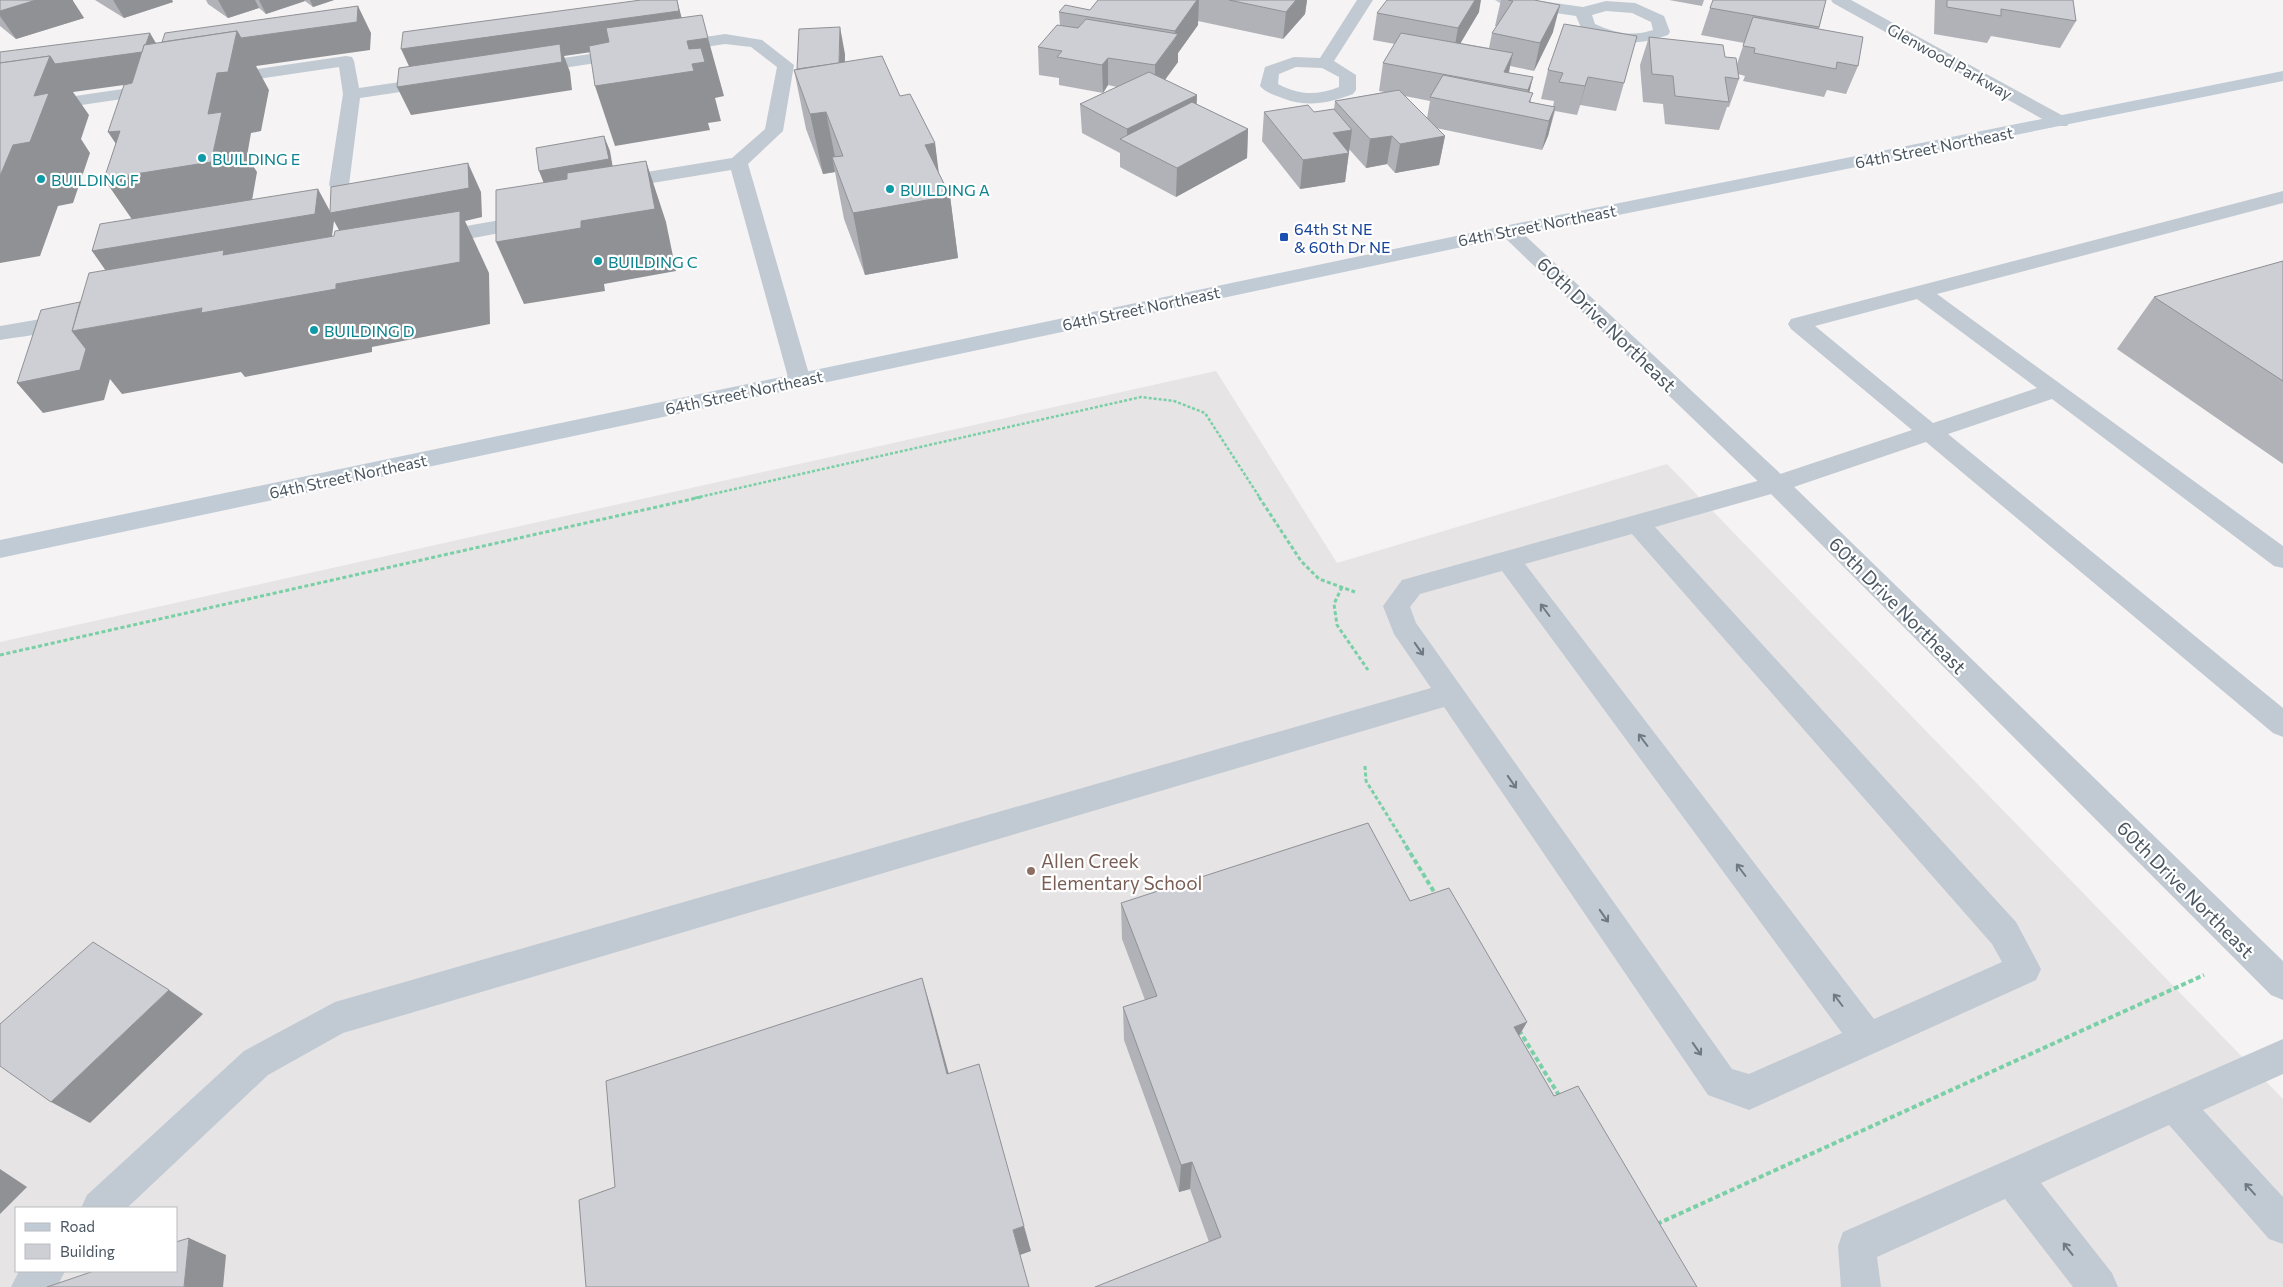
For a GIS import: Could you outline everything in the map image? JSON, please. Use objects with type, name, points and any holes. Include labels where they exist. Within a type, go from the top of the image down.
[{"type":"main road","name":"64th Street Northeast","points":[[0,549],[1509,231],[2061,122],[2283,76]]},
{"type":"street","points":[[1325,63],[1364,0]]},
{"type":"street","points":[[1503,0],[1583,12]]},
{"type":"street","name":"Glenwood Parkway","points":[[1839,0],[2061,122]]},
{"type":"street","points":[[509,71],[726,39],[756,43],[786,65],[774,131],[738,164],[602,185]]},
{"type":"street","points":[[212,81],[346,61],[352,94],[339,185]]},
{"type":"street","points":[[352,94],[450,80]]},
{"type":"street","points":[[0,112],[173,86]]},
{"type":"street","points":[[738,164],[800,380]]},
{"type":"street","points":[[2283,197],[1800,324],[2283,725]]},
{"type":"street","points":[[414,241],[512,224],[547,204]]},
{"type":"street","name":"60th Drive Northeast","points":[[1509,231],[1776,484],[2283,984]]},
{"type":"street","points":[[1921,292],[2283,560]]},
{"type":"street","points":[[0,333],[53,324],[86,308]]},
{"type":"street","points":[[1636,522],[2004,933],[2024,969],[1749,1092],[1721,1083],[1404,627],[1396,606],[1411,587],[1636,522],[1776,484],[2055,390]]},
{"type":"street","points":[[1508,560],[1868,1039]]},
{"type":"street","points":[[101,1207],[256,1063],[335,1019],[1450,694]]},
{"type":"street","points":[[1861,1287],[1857,1246],[2283,1056]]},
{"type":"street","points":[[2174,1104],[2283,1225]]},
{"type":"street","points":[[2012,1177],[2098,1287]]},
{"type":"street","points":[[31,1287],[44,1272]]},
{"type":"path","points":[[0,655],[1142,397],[1163,398],[1191,405],[1204,413],[1301,562],[1319,579],[1396,606]]},
{"type":"path","points":[[1342,587],[1334,604],[1337,626],[1375,680],[1385,713],[1365,758],[1366,781],[1439,900]]},
{"type":"path","points":[[1652,1227],[2252,954]]},
{"type":"path","points":[[1517,1027],[1564,1104]]},
{"type":"shaded area","name":"Allen Creek Elementary School","points":[[1216,371],[1337,563],[1667,464],[2283,1099],[2283,1287],[0,1287],[0,642]]},
{"type":"building","points":[[0,0],[36,0],[0,11]]},
{"type":"building","points":[[641,0],[677,0],[679,11],[401,49],[403,32]]},
{"type":"building","points":[[1098,0],[1197,0],[1175,31],[1059,12],[1065,5],[1090,10]]},
{"type":"building","points":[[1229,0],[1296,0],[1286,12]]},
{"type":"building","points":[[1387,0],[1475,0],[1458,28],[1377,13]]},
{"type":"building","points":[[1508,0],[1534,0],[1560,5],[1540,43],[1492,33],[1513,1]]},
{"type":"building","points":[[1713,0],[1826,0],[1819,27],[1710,8]]},
{"type":"building","points":[[1947,0],[2073,0],[2076,21],[2001,9],[2001,16],[1947,7]]},
{"type":"building","points":[[358,6],[357,22],[241,38],[237,31],[162,42],[165,33]]},
{"type":"building","points":[[702,15],[708,38],[687,41],[689,49],[701,48],[705,62],[692,64],[694,71],[595,86],[589,46],[609,42],[606,28]]},
{"type":"building","points":[[1753,17],[1863,37],[1858,66],[1837,62],[1836,69],[1754,53],[1755,48],[1743,46]]},
{"type":"building","points":[[1086,19],[1178,34],[1155,65],[1108,58],[1102,65],[1057,57],[1062,51],[1038,47],[1057,25],[1078,28]]},
{"type":"building","points":[[1564,24],[1637,36],[1624,83],[1588,77],[1585,86],[1559,82],[1563,73],[1548,70]]},
{"type":"building","points":[[840,27],[839,63],[797,69],[799,29]]},
{"type":"building","points":[[237,31],[228,72],[217,73],[208,114],[222,112],[211,162],[104,179],[120,131],[108,132],[124,85],[132,83],[144,45]]},
{"type":"building","points":[[150,33],[142,52],[55,64],[50,56],[0,63],[0,52]]},
{"type":"building","points":[[1401,33],[1513,53],[1504,72],[1533,77],[1528,90],[1383,63]]},
{"type":"building","points":[[1649,37],[1723,45],[1725,57],[1736,58],[1739,79],[1725,77],[1729,102],[1675,96],[1673,76],[1652,74]]},
{"type":"building","points":[[560,44],[562,62],[397,87],[399,68]]},
{"type":"building","points":[[50,56],[34,96],[49,93],[30,142],[13,145],[0,176],[0,63]]},
{"type":"building","points":[[882,56],[900,96],[910,94],[935,143],[925,145],[950,196],[853,213],[832,157],[843,156],[826,112],[810,114],[794,70]]},
{"type":"building","points":[[1149,72],[1197,95],[1127,129],[1080,104]]},
{"type":"building","points":[[1443,75],[1533,93],[1529,102],[1555,107],[1549,121],[1430,97]]},
{"type":"building","points":[[1399,90],[1445,136],[1400,144],[1392,136],[1370,139],[1335,101]]},
{"type":"building","points":[[1192,102],[1248,129],[1177,168],[1120,139]]},
{"type":"building","points":[[1308,105],[1314,112],[1334,109],[1352,130],[1333,133],[1349,153],[1303,160],[1264,112]]},
{"type":"building","points":[[604,136],[609,159],[539,171],[536,148]]},
{"type":"building","points":[[646,161],[655,209],[581,221],[581,228],[496,242],[496,190],[567,179],[567,173]]},
{"type":"building","points":[[468,163],[469,188],[330,213],[331,187]]},
{"type":"building","points":[[318,189],[315,214],[92,251],[100,224]]},
{"type":"building","points":[[460,211],[460,262],[336,284],[336,289],[201,313],[202,308],[72,331],[89,273],[224,250],[223,255],[334,236],[335,231]]},
{"type":"building","points":[[2283,261],[2283,381],[2154,297]]},
{"type":"building","points":[[80,302],[72,331],[86,349],[80,370],[17,383],[41,310]]},
{"type":"building","points":[[1368,823],[1410,901],[1449,888],[1527,1022],[1514,1027],[1554,1096],[1578,1086],[1697,1287],[1095,1287],[1221,1237],[1192,1162],[1181,1165],[1123,1007],[1157,996],[1121,903]]},
{"type":"building","points":[[93,942],[169,990],[51,1102],[0,1066],[0,1024]]},
{"type":"building","points":[[922,978],[947,1074],[979,1064],[1024,1226],[1013,1230],[1029,1287],[586,1287],[579,1200],[615,1187],[606,1081]]},
{"type":"building","points":[[189,1238],[184,1287],[47,1287],[91,1272],[178,1272],[178,1241]]},
{"type":"place","name":"BUILDING E","points":[[202,158]]},
{"type":"place","name":"BUILDING F","points":[[41,179]]},
{"type":"place","name":"BUILDING A","points":[[890,189]]},
{"type":"place","name":"64th St NE & 60th Dr NE","points":[[1284,237]]},
{"type":"place","name":"BUILDING C","points":[[598,261]]},
{"type":"place","name":"BUILDING D","points":[[314,330]]},
{"type":"place","name":"Allen Creek Elementary School","points":[[1031,871]]}]
